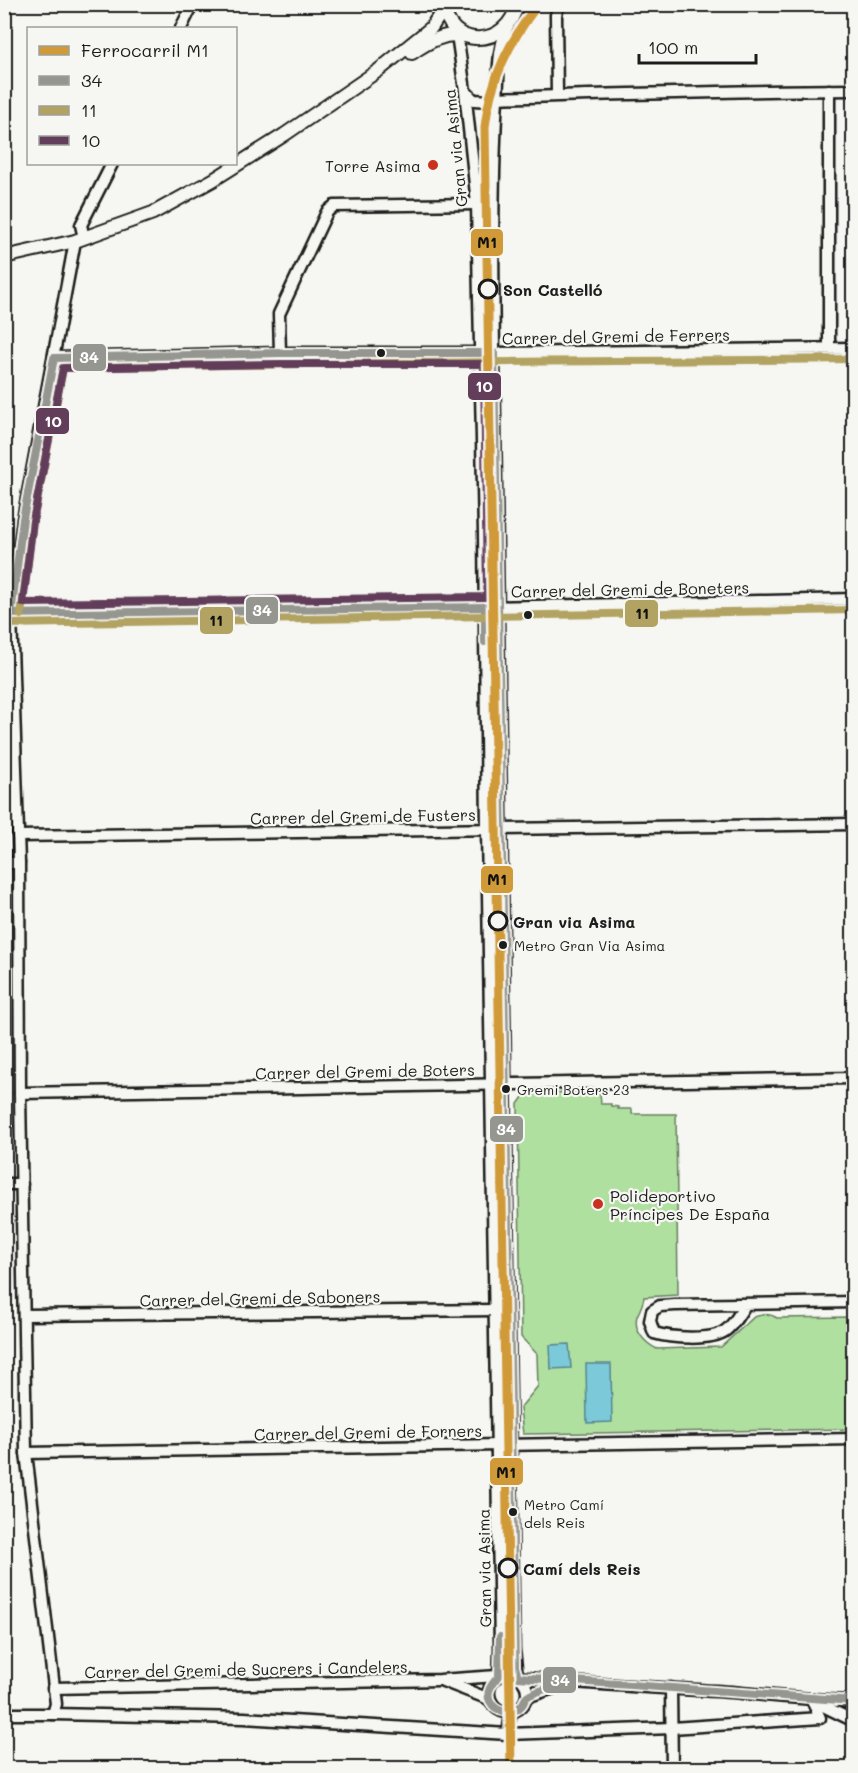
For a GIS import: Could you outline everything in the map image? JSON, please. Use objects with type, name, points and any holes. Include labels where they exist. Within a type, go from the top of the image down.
[{"type":"main road","points":[[443,4],[446,14],[458,31],[480,39],[492,36],[508,26],[517,5]]},
{"type":"main road","points":[[237,165],[379,70],[432,28],[443,4]]},
{"type":"main road","points":[[379,70],[400,61],[433,40],[458,31]]},
{"type":"main road","points":[[4,257],[80,239],[153,213],[237,165]]},
{"type":"street","points":[[182,27],[193,4]]},
{"type":"street","points":[[557,96],[556,15],[559,4]]},
{"type":"street","name":"Gran via Asima","points":[[508,26],[501,48],[493,200],[514,1667],[518,1676]]},
{"type":"street","name":"Gran via Asima","points":[[458,31],[477,204],[481,352],[480,422],[498,1444],[500,1648],[498,1676]]},
{"type":"street","points":[[829,90],[829,348]]},
{"type":"street","points":[[465,91],[474,100],[490,101],[497,98],[696,91],[854,90]]},
{"type":"street","points":[[53,1714],[56,1704],[26,1453],[19,863],[10,734],[8,614],[23,519],[81,225],[111,165]]},
{"type":"street","points":[[280,353],[279,314],[327,212],[334,206],[477,204]]},
{"type":"street","name":"Carrer del Gremi de Ferrers","points":[[54,358],[280,353],[854,348]]},
{"type":"street","name":"Carrer del Gremi de Boneters","points":[[8,614],[854,599]]},
{"type":"street","name":"Carrer del Gremi de Fusters","points":[[18,836],[854,824]]},
{"type":"street","points":[[4,863],[19,863]]},
{"type":"street","name":"Carrer del Gremi de Boters","points":[[20,1093],[854,1078]]},
{"type":"street","points":[[4,1184],[22,1184]]},
{"type":"street","points":[[746,1304],[727,1330],[714,1336],[666,1336],[654,1333],[650,1321],[652,1311],[660,1306],[746,1304],[854,1302]]},
{"type":"street","name":"Carrer del Gremi de Saboners","points":[[25,1316],[495,1310]]},
{"type":"street","name":"Carrer del Gremi de Forners","points":[[26,1453],[854,1439]]},
{"type":"street","points":[[569,1683],[527,1698],[521,1707],[511,1712],[500,1711],[491,1704],[489,1699],[489,1686],[498,1676],[508,1673],[569,1683],[854,1701]]},
{"type":"street","name":"Carrer del Gremi de Sucrers i Candelers","points":[[53,1688],[440,1680],[498,1676]]},
{"type":"street","points":[[518,1676],[526,1686],[527,1698]]},
{"type":"street","name":"Carrer del Gremi de Sucrers i Candelers","points":[[440,1680],[489,1699]]},
{"type":"street","points":[[671,1688],[672,1768]]},
{"type":"street","points":[[4,1713],[244,1718],[508,1734],[672,1728],[820,1718],[812,1700]]},
{"type":"street","points":[[812,1700],[854,1721]]},
{"type":"street","points":[[508,1734],[511,1712]]},
{"type":"green space","points":[[5,733],[7,859],[4,859]]},
{"type":"green space","name":"Polideportivo Príncipes De España","points":[[600,1092],[601,1104],[611,1104],[618,1109],[632,1109],[632,1114],[676,1114],[678,1295],[644,1297],[636,1321],[641,1336],[657,1349],[721,1347],[754,1317],[761,1315],[777,1318],[853,1317],[853,1429],[523,1434],[520,1408],[538,1386],[537,1354],[521,1337],[518,1104],[526,1093]]},
{"type":"water","points":[[569,1344],[571,1368],[551,1369],[550,1345]]},
{"type":"water","points":[[586,1364],[611,1364],[612,1422],[587,1423]]},
{"type":"rail line","name":"M1","points":[[511,1768],[485,127],[491,93],[502,62],[538,4]]},
{"type":"transit line","name":"34","points":[[11,614],[23,519],[54,358],[280,353],[494,353],[515,1667],[518,1677],[854,1701]]},
{"type":"transit line","name":"11","points":[[21,615],[33,521],[63,368],[854,359]]},
{"type":"transit line","name":"10","points":[[280,364],[484,364],[487,597],[23,603],[33,521],[63,368],[280,364]]},
{"type":"transit line","name":"34","points":[[4,614],[485,607],[485,642]]},
{"type":"transit line","name":"11","points":[[4,624],[854,610]]},
{"type":"transit line","name":"34","points":[[500,1637],[499,1676],[490,1687],[488,1694],[496,1708],[505,1712],[514,1711],[530,1695],[567,1683]]},
{"type":"place","name":"Torre Asima","points":[[433,165]]},
{"type":"place","name":"Son Castelló","points":[[488,289]]},
{"type":"place","name":"Gran via Asima","points":[[498,921]]},
{"type":"place","name":"Metro Gran Via Asima","points":[[503,945]]},
{"type":"place","name":"Gremi Boters 23","points":[[506,1089]]},
{"type":"place","name":"Polideportivo Príncipes De España","points":[[598,1204]]},
{"type":"place","name":"Metro Camí dels Reis","points":[[513,1512]]},
{"type":"place","name":"Camí dels Reis","points":[[508,1568]]}]
